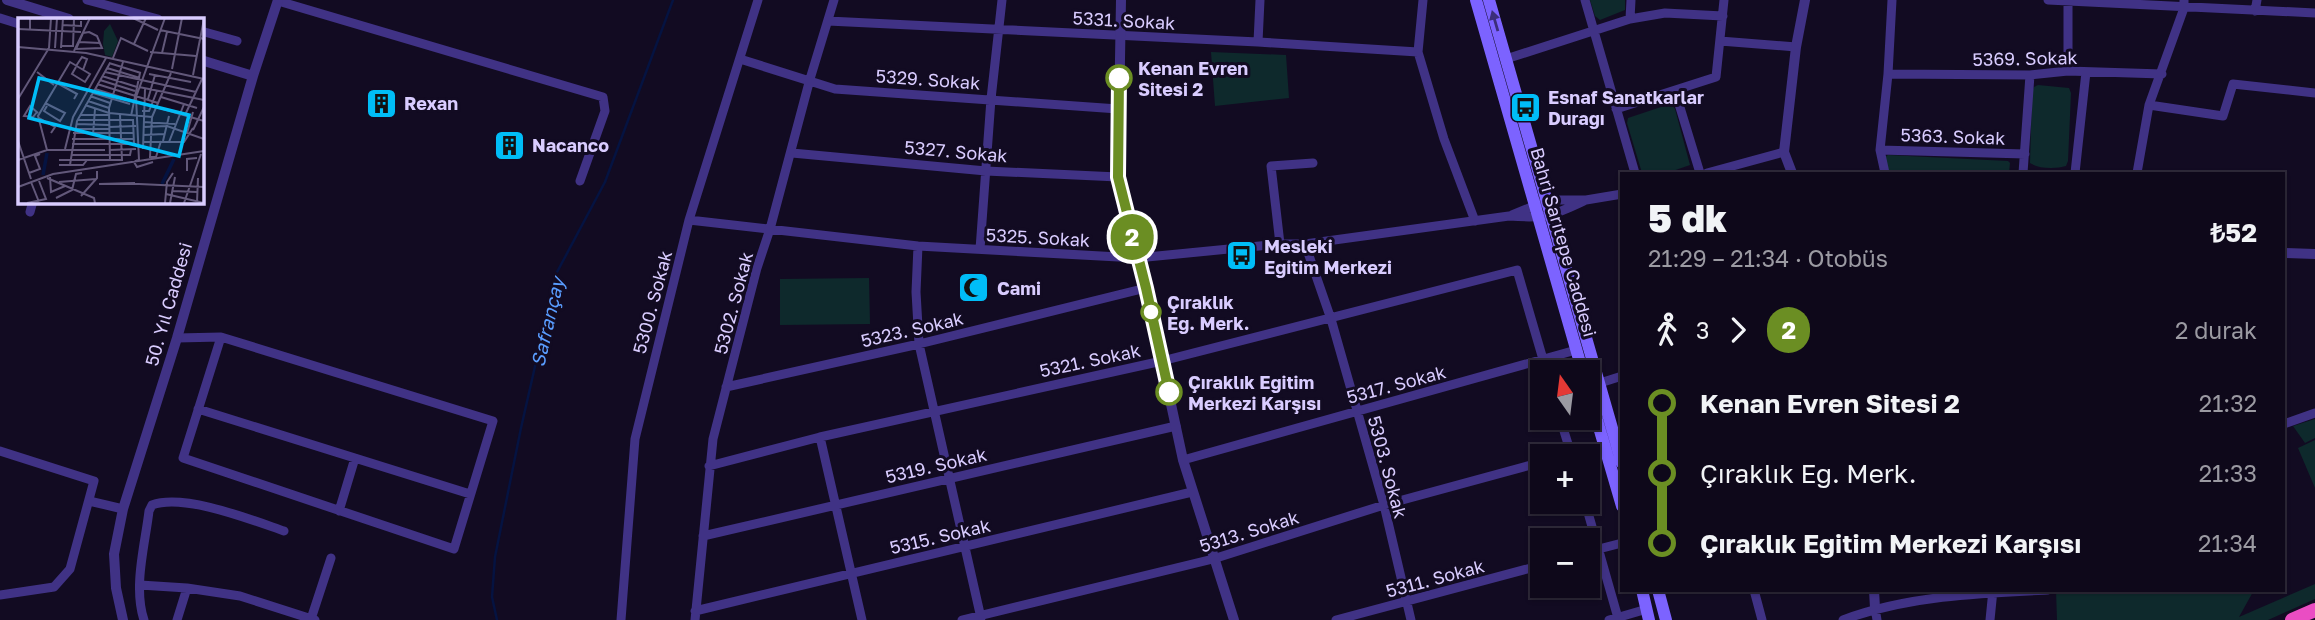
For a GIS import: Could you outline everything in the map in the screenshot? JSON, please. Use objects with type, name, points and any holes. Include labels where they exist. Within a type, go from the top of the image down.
[{"type":"highway","points":[[2291,620],[2315,610]]},
{"type":"main road","name":"Bahri Sarıtepe Caddesi","points":[[1476,0],[1535,204],[1546,217],[1587,360]]},
{"type":"main road","name":"Bahri Sarıtepe Caddesi","points":[[1489,0],[1548,200],[1546,217],[1579,360]]},
{"type":"main road","name":"Bahri Sarıtepe Caddesi","points":[[1600,401],[1620,457]]},
{"type":"main road","name":"Bahri Sarıtepe Caddesi","points":[[1600,418],[1620,499]]},
{"type":"main road","points":[[1642,592],[1648,614]]},
{"type":"main road","points":[[1658,592],[1665,620]]},
{"type":"street","points":[[7,0],[62,18]]},
{"type":"street","points":[[88,0],[154,18]]},
{"type":"street","name":"5300. Sokak","points":[[621,620],[635,439],[690,220],[758,0]]},
{"type":"street","name":"5302. Sokak","points":[[695,616],[713,439],[757,268],[771,229],[810,79],[834,0]]},
{"type":"street","points":[[980,249],[991,99],[1002,0]]},
{"type":"street","points":[[1121,0],[1118,177],[1146,288],[1183,460],[1234,620]]},
{"type":"street","points":[[1258,42],[1260,0]]},
{"type":"street","points":[[1423,0],[1418,52],[1444,139],[1475,221]]},
{"type":"street","points":[[1585,0],[1592,32],[1635,172]]},
{"type":"street","points":[[1630,19],[1631,0]]},
{"type":"street","points":[[1616,108],[1716,77],[1724,0]]},
{"type":"street","points":[[1792,172],[1784,152],[1796,47],[1805,0]]},
{"type":"street","points":[[1885,172],[1880,150],[1892,0]]},
{"type":"street","points":[[2048,0],[2184,4],[2315,13]]},
{"type":"street","points":[[2255,10],[2257,0]]},
{"type":"street","points":[[278,1],[603,97],[606,111],[580,181]]},
{"type":"street","name":"50. Yıl Caddesi","points":[[123,620],[116,588],[114,554],[123,509],[278,1]]},
{"type":"street","points":[[2068,1],[2068,71]]},
{"type":"street","points":[[2137,172],[2149,105],[2162,74],[2184,4]]},
{"type":"street","points":[[1506,59],[1630,19],[1665,13],[1723,16]]},
{"type":"street","points":[[0,18],[18,24]]},
{"type":"street","name":"5331. Sokak","points":[[828,20],[1418,52]]},
{"type":"street","points":[[203,32],[237,41]]},
{"type":"street","points":[[1720,41],[1796,47]]},
{"type":"street","name":"5329. Sokak","points":[[740,59],[835,89],[1118,109]]},
{"type":"street","points":[[203,61],[253,76]]},
{"type":"street","name":"5369. Sokak","points":[[1888,74],[2030,75],[2068,71],[2162,74]]},
{"type":"street","points":[[2075,172],[2086,72]]},
{"type":"street","points":[[2023,172],[2030,75]]},
{"type":"street","points":[[2149,105],[2223,116],[2232,84],[2315,93]]},
{"type":"street","points":[[1675,91],[1700,172]]},
{"type":"street","name":"5363. Sokak","points":[[1880,150],[2025,154]]},
{"type":"street","points":[[1711,172],[1784,152]]},
{"type":"street","name":"5327. Sokak","points":[[792,153],[986,170],[1118,177]]},
{"type":"street","points":[[1280,244],[1271,166],[1313,163]]},
{"type":"street","points":[[1509,216],[1548,200],[1586,200],[1620,194]]},
{"type":"street","points":[[1509,216],[1546,217],[1586,200]]},
{"type":"street","points":[[30,212],[32,203]]},
{"type":"street","name":"5325. Sokak","points":[[690,220],[918,246],[1137,258],[1305,244],[1509,216]]},
{"type":"street","name":"5303. Sokak","points":[[1305,244],[1331,319],[1384,505],[1411,620]]},
{"type":"street","points":[[918,246],[919,344],[981,618]]},
{"type":"street","points":[[2285,253],[2315,254]]},
{"type":"street","name":"5321. Sokak","points":[[709,466],[820,437],[1162,361],[1517,270],[1544,360]]},
{"type":"street","name":"5323. Sokak","points":[[726,387],[919,344],[1146,288]]},
{"type":"street","points":[[177,338],[221,337],[493,421],[454,549],[183,458],[221,337]]},
{"type":"street","name":"5317. Sokak","points":[[1544,360],[1576,349]]},
{"type":"street","name":"5317. Sokak","points":[[1183,460],[1530,364]]},
{"type":"street","points":[[1600,382],[1620,377]]},
{"type":"street","points":[[198,409],[470,494]]},
{"type":"street","points":[[2285,424],[2315,414]]},
{"type":"street","name":"5319. Sokak","points":[[703,536],[1176,426]]},
{"type":"street","points":[[820,437],[862,620]]},
{"type":"street","points":[[1600,447],[1605,446]]},
{"type":"street","points":[[0,451],[94,481],[70,569],[54,587],[0,595]]},
{"type":"street","points":[[339,511],[355,458]]},
{"type":"street","name":"5313. Sokak","points":[[962,620],[981,618],[1213,559],[1384,505],[1530,465]]},
{"type":"street","name":"5315. Sokak","points":[[695,616],[850,572],[1192,492]]},
{"type":"street","points":[[89,501],[123,509]]},
{"type":"street","points":[[144,620],[141,611],[141,584],[149,511],[152,505],[162,501],[212,508],[284,531]]},
{"type":"street","points":[[1600,548],[1620,544]]},
{"type":"street","points":[[141,584],[240,596],[313,619],[331,558]]},
{"type":"street","points":[[1600,558],[1614,619],[1648,614]]},
{"type":"street","name":"5311. Sokak","points":[[1336,620],[1530,568]]},
{"type":"street","points":[[177,620],[187,588]]},
{"type":"street","points":[[1755,592],[1762,620]]},
{"type":"street","points":[[1874,592],[1877,620]]},
{"type":"street","points":[[1843,620],[1875,608],[1985,592]]},
{"type":"street","points":[[1990,620],[1992,592]]},
{"type":"green space","points":[[1590,0],[1625,0],[1625,10],[1600,20],[1595,16]]},
{"type":"green space","points":[[1211,52],[1286,55],[1289,98],[1215,106]]},
{"type":"green space","points":[[2038,85],[2069,88],[2071,93],[2066,166],[2048,168],[2030,163],[2032,91]]},
{"type":"green space","points":[[1672,105],[1690,165],[1670,172],[1642,172],[1627,123],[1628,118]]},
{"type":"green space","points":[[1888,155],[2010,163],[2009,172],[1889,172],[1885,157]]},
{"type":"green space","points":[[869,278],[870,324],[780,325],[780,279]]},
{"type":"green space","points":[[2315,419],[2315,438],[2305,443],[2293,426]]},
{"type":"green space","points":[[2315,440],[2315,488],[2298,448]]},
{"type":"green space","points":[[2315,584],[2315,599],[2268,620],[2057,620],[2056,592],[2253,592],[2239,617]]},
{"type":"waterway","name":"Safrançay","points":[[497,620],[492,597],[495,557],[556,274],[605,182],[673,0]]},
{"type":"bus line","name":"2","points":[[1119,78],[1118,177],[1169,392]]},
{"type":"place","name":"Kenan Evren Sitesi 2","points":[[1119,78]]},
{"type":"place","name":"Rexan","points":[[381,103]]},
{"type":"place","name":"Esnaf Sanatkarlar Durağı","points":[[1525,107]]},
{"type":"place","name":"Nacanco","points":[[509,145]]},
{"type":"place","name":"Mesleki Eğitim Merkezi","points":[[1241,256]]},
{"type":"place","name":"Cami","points":[[974,288]]},
{"type":"place","name":"Çıraklık Eğ. Merk.","points":[[1151,312]]},
{"type":"place","name":"Çıraklık Eğitim Merkezi Karşısı","points":[[1169,392]]}]
